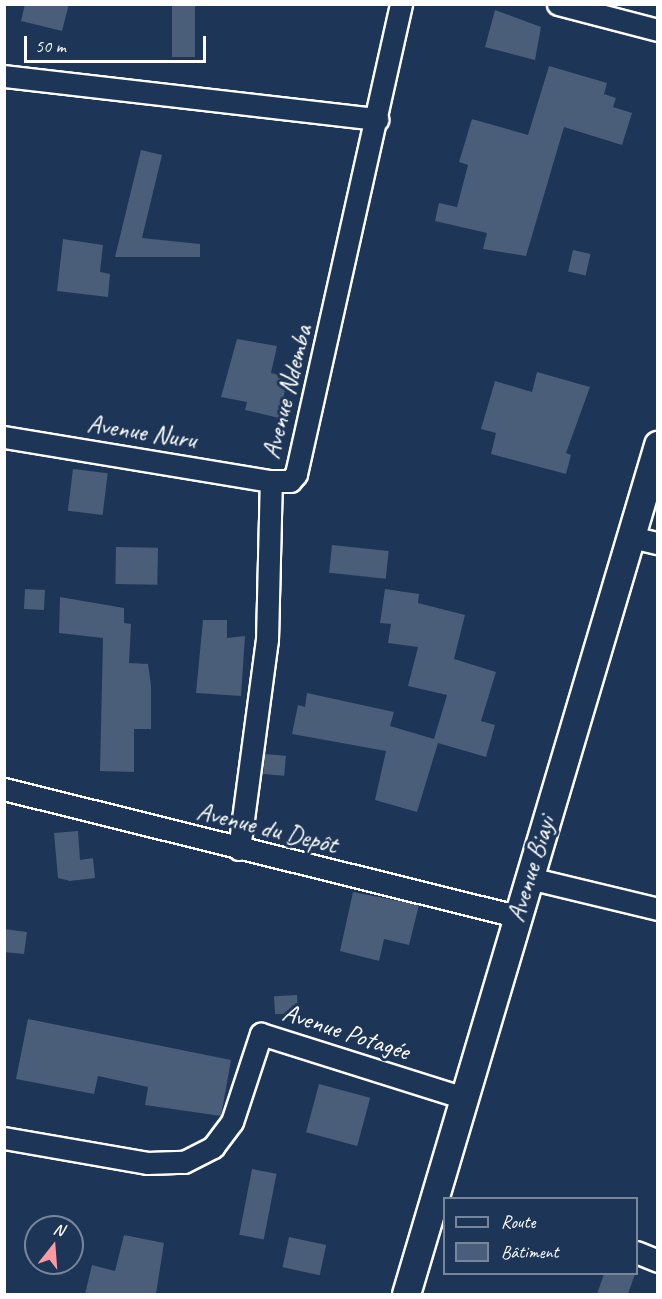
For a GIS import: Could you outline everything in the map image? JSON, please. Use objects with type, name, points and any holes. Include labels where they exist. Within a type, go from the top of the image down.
[{"type":"street","name":"Avenue Ndemba","points":[[239,849],[267,640],[271,481],[290,481],[299,467],[378,118],[401,4]]},
{"type":"street","points":[[558,4],[657,30]]},
{"type":"street","points":[[4,76],[378,118]]},
{"type":"street","name":"Avenue Nuru","points":[[4,437],[271,481]]},
{"type":"street","name":"Avenue Biayi","points":[[406,1294],[442,1197],[464,1098],[516,916],[657,445]]},
{"type":"street","points":[[631,537],[657,543]]},
{"type":"street","name":"Avenue du Depôt","points":[[4,789],[516,916]]},
{"type":"street","points":[[529,878],[657,909]]},
{"type":"street","name":"Avenue Potagée","points":[[4,1138],[147,1163],[184,1162],[213,1147],[232,1122],[261,1034],[464,1098]]},
{"type":"street","points":[[638,1253],[657,1261]]},
{"type":"building","points":[[25,4],[69,4],[62,31],[21,21]]},
{"type":"building","points":[[172,4],[195,4],[195,57],[172,57]]},
{"type":"building","points":[[495,10],[541,27],[535,60],[485,47]]},
{"type":"building","points":[[549,66],[607,83],[604,94],[616,98],[613,107],[632,113],[622,145],[564,127],[526,256],[483,249],[487,233],[435,221],[439,203],[457,207],[468,165],[459,162],[472,119],[528,135]]},
{"type":"building","points":[[141,150],[162,155],[142,238],[200,244],[200,257],[115,257]]},
{"type":"building","points":[[63,239],[103,245],[100,272],[110,274],[108,297],[57,291]]},
{"type":"building","points":[[573,250],[591,254],[586,275],[568,271]]},
{"type":"building","points":[[237,339],[277,346],[271,373],[288,377],[279,418],[245,410],[247,402],[221,397]]},
{"type":"building","points":[[537,372],[590,387],[566,453],[571,455],[566,474],[491,454],[496,433],[481,429],[495,381],[532,392]]},
{"type":"building","points":[[73,469],[108,473],[103,515],[68,511]]},
{"type":"building","points":[[332,545],[389,551],[386,579],[329,573]]},
{"type":"building","points":[[116,547],[158,548],[157,585],[115,584]]},
{"type":"building","points":[[25,589],[45,590],[44,610],[24,609]]},
{"type":"building","points":[[385,589],[419,594],[418,603],[465,615],[454,659],[496,672],[481,721],[495,725],[486,757],[438,743],[417,812],[375,800],[386,751],[292,734],[298,705],[305,707],[307,693],[394,712],[390,726],[434,739],[447,695],[408,686],[418,647],[388,643],[391,624],[380,623]]},
{"type":"building","points":[[60,597],[124,608],[124,623],[131,624],[129,663],[148,664],[151,686],[151,729],[134,729],[134,772],[100,771],[103,638],[59,633]]},
{"type":"building","points":[[203,620],[227,620],[227,638],[245,636],[241,696],[196,693]]},
{"type":"building","points":[[265,754],[286,756],[284,776],[263,774]]},
{"type":"building","points":[[78,831],[80,860],[93,858],[95,878],[70,881],[58,878],[54,833]]},
{"type":"building","points":[[353,892],[419,905],[409,945],[384,939],[379,961],[340,951]]},
{"type":"building","points":[[4,929],[27,932],[24,954],[4,952]]},
{"type":"building","points":[[297,995],[298,1013],[275,1014],[274,996]]},
{"type":"building","points":[[28,1019],[231,1060],[221,1116],[145,1105],[148,1087],[98,1076],[94,1094],[16,1079]]},
{"type":"building","points":[[319,1084],[370,1098],[357,1146],[306,1132]]},
{"type":"building","points":[[252,1169],[277,1174],[264,1240],[239,1235]]},
{"type":"building","points":[[124,1235],[164,1243],[156,1294],[85,1294],[92,1265],[115,1271]]},
{"type":"building","points":[[289,1237],[326,1245],[320,1275],[283,1267]]},
{"type":"building","points":[[604,1275],[635,1275],[628,1294],[597,1294]]}]
